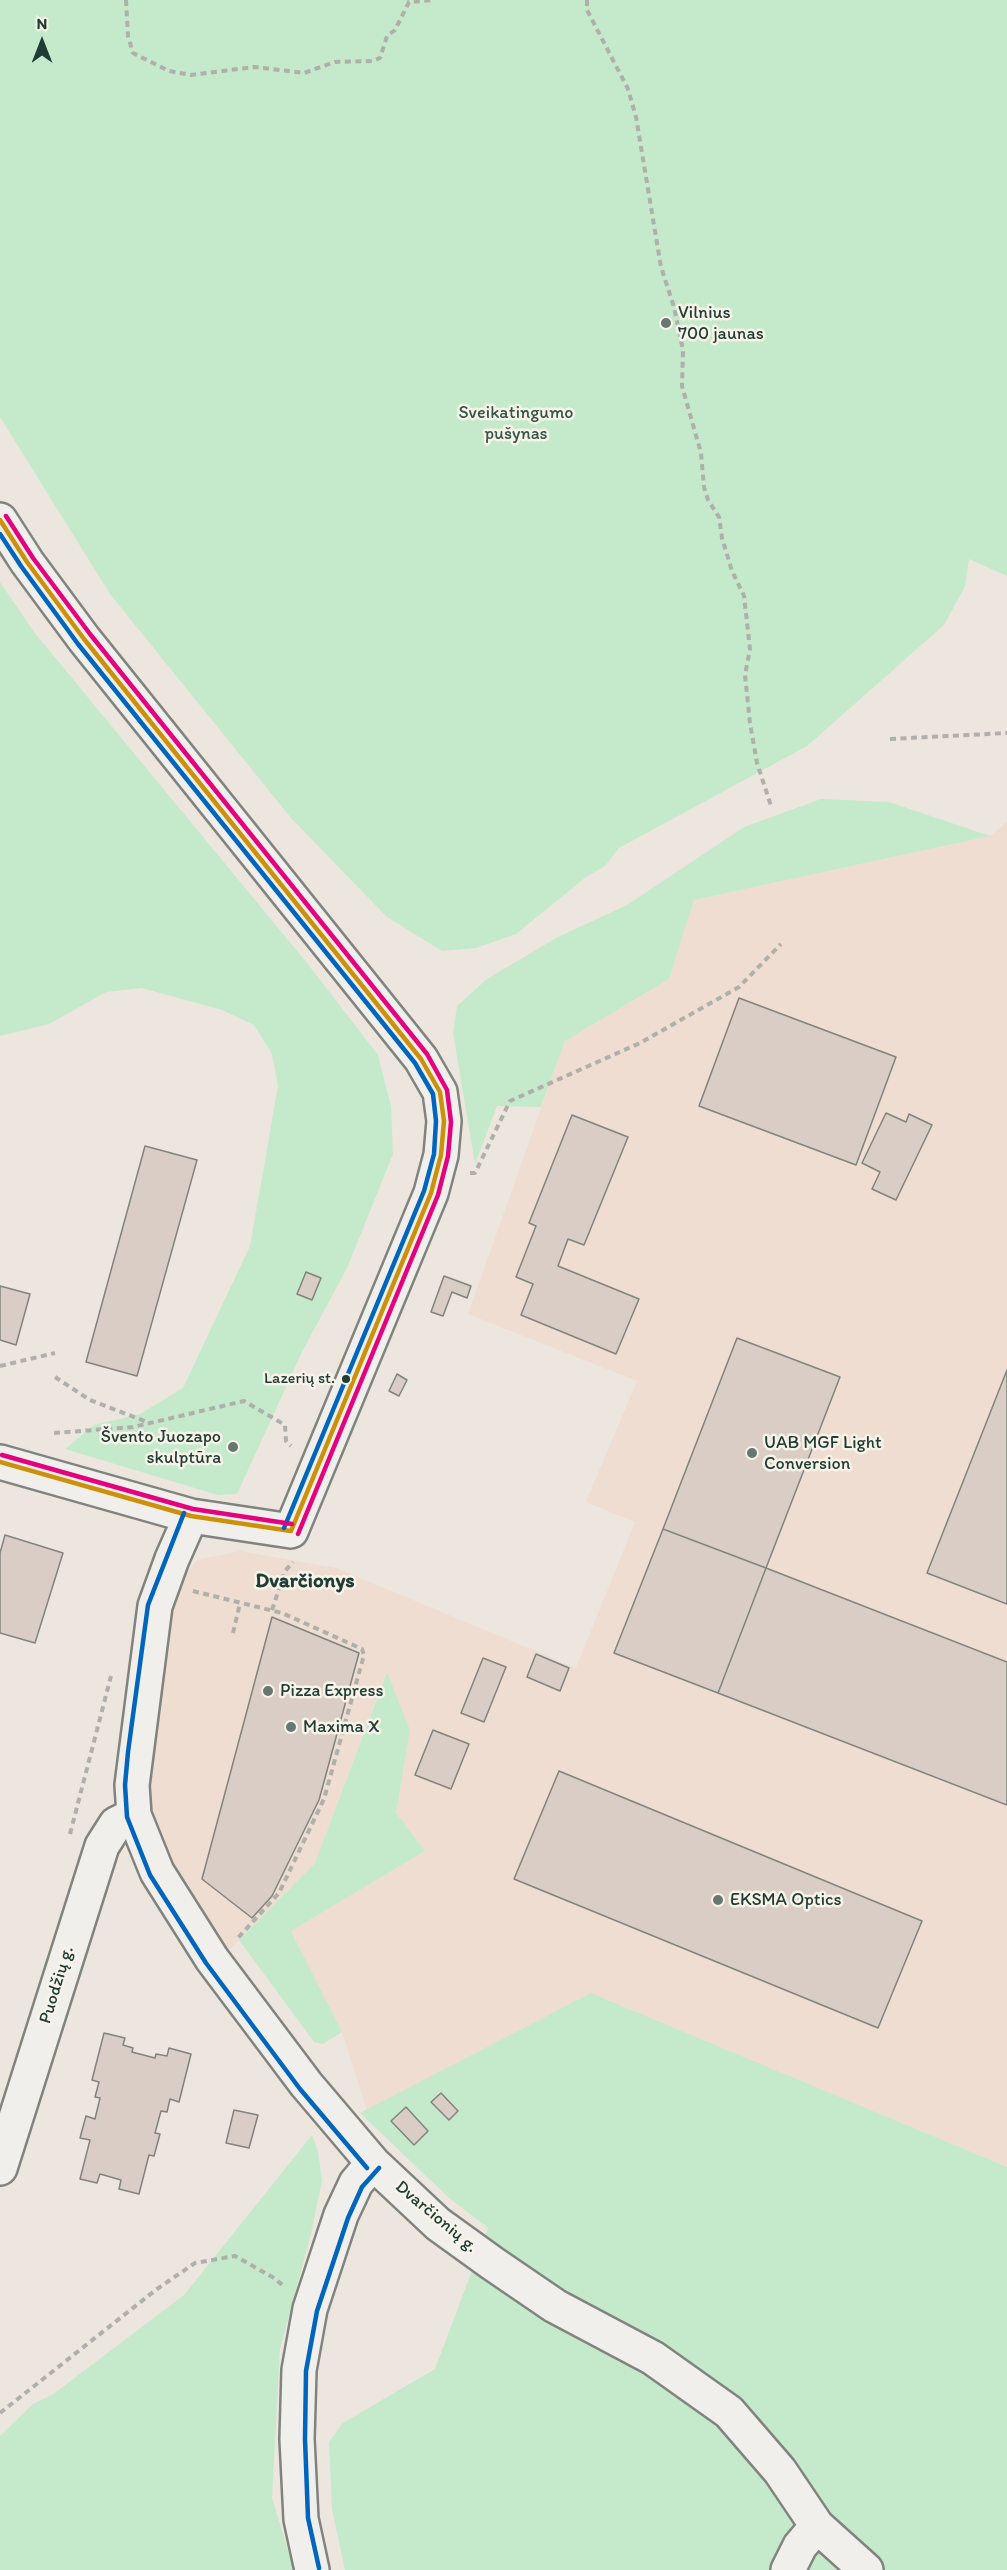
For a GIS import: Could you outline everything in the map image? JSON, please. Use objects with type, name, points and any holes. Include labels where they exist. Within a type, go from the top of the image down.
[{"type":"street","points":[[0,520],[27,562],[84,639],[421,1059],[440,1092],[444,1121],[441,1155],[431,1192],[320,1460],[295,1543],[0,1462]]},
{"type":"street","name":"Dvarčionių g.","points":[[191,1516],[155,1606],[132,1785],[134,1815],[157,1872],[212,1959],[306,2084],[373,2163],[438,2224],[555,2306],[653,2358],[729,2412],[780,2471],[818,2526],[866,2570]]},
{"type":"street","name":"Puodžių g.","points":[[0,2168],[102,1846],[116,1824],[134,1815]]},
{"type":"street","points":[[312,2570],[301,2519],[297,2439],[299,2370],[310,2309],[341,2215],[356,2183],[373,2163]]},
{"type":"street","points":[[788,2570],[800,2546],[818,2526]]},
{"type":"path","points":[[126,0],[128,36],[133,53],[169,70],[191,75],[254,68],[304,73],[335,62],[374,61],[380,57],[387,36],[395,30],[409,2],[421,3],[434,0]]},
{"type":"path","points":[[587,0],[587,10],[623,79],[636,117],[661,267],[674,307],[683,350],[682,386],[701,453],[704,487],[708,500],[719,517],[722,538],[732,571],[744,596],[750,648],[745,675],[750,723],[759,770],[771,806]]},
{"type":"path","points":[[890,740],[1007,733]]},
{"type":"path","points":[[435,1177],[475,1173],[510,1101],[640,1043],[739,987],[781,944]]},
{"type":"path","points":[[0,1366],[55,1353]]},
{"type":"path","points":[[55,1377],[90,1400],[148,1422]]},
{"type":"path","points":[[54,1433],[133,1427],[244,1401],[285,1425],[286,1441],[294,1450],[320,1460]]},
{"type":"path","points":[[272,1610],[295,1543]]},
{"type":"path","points":[[163,1584],[282,1613],[362,1649],[364,1656],[324,1799],[279,1893],[243,1934],[212,1959]]},
{"type":"path","points":[[232,1633],[240,1603]]},
{"type":"path","points":[[68,1840],[111,1675]]},
{"type":"path","points":[[0,2413],[157,2289],[195,2263],[235,2256],[274,2278],[310,2309]]},
{"type":"shaded area","points":[[1007,822],[1007,2167],[591,1993],[367,2110],[342,2032],[291,1931],[425,1851],[396,1813],[410,1730],[386,1673],[315,1863],[229,1950],[208,1927],[180,1879],[148,1816],[143,1787],[176,1585],[197,1560],[240,1551],[336,1568],[576,1668],[635,1522],[586,1502],[637,1381],[468,1314],[565,1041],[669,979],[694,900],[990,836]]},
{"type":"green space","name":"Sveikatingumo pušynas","points":[[0,0],[1007,0],[1007,576],[969,559],[965,586],[944,625],[807,746],[619,848],[605,866],[586,877],[516,934],[476,948],[442,951],[387,917],[291,818],[110,594],[0,417]]},
{"type":"green space","points":[[0,582],[34,632],[307,963],[378,1055],[391,1106],[393,1154],[347,1268],[302,1352],[237,1494],[218,1495],[65,1449],[94,1425],[140,1414],[183,1388],[250,1246],[278,1086],[272,1054],[254,1025],[222,1010],[142,988],[106,992],[49,1024],[0,1036]]},
{"type":"green space","points":[[821,799],[889,802],[990,836],[694,900],[669,979],[565,1041],[541,1107],[497,1106],[475,1164],[453,1033],[457,1006],[487,979],[556,938],[627,905],[744,827]]},
{"type":"green space","points":[[387,1672],[410,1730],[396,1813],[425,1851],[291,1931],[342,2032],[323,2044],[314,2042],[239,1940],[315,1863]]},
{"type":"green space","points":[[591,1993],[1007,2167],[1007,2570],[345,2570],[332,2509],[329,2442],[343,2423],[435,2369],[488,2228],[448,2197],[360,2113]]},
{"type":"green space","points":[[312,2135],[318,2152],[322,2180],[311,2234],[280,2349],[272,2498],[294,2570],[0,2570],[0,2436],[33,2404],[52,2395],[184,2295]]},
{"type":"building","points":[[739,998],[896,1057],[856,1165],[699,1106]]},
{"type":"building","points":[[886,1113],[906,1122],[909,1114],[932,1125],[896,1200],[872,1189],[880,1172],[862,1163]]},
{"type":"building","points":[[572,1115],[628,1137],[584,1245],[568,1239],[558,1266],[639,1299],[616,1354],[521,1315],[533,1284],[516,1277],[536,1226],[529,1223]]},
{"type":"building","points":[[145,1146],[197,1160],[137,1376],[86,1362]]},
{"type":"building","points":[[306,1272],[321,1278],[312,1300],[297,1294]]},
{"type":"building","points":[[444,1276],[471,1286],[467,1298],[452,1292],[443,1316],[431,1312]]},
{"type":"building","points":[[0,1286],[30,1294],[16,1345],[0,1340]]},
{"type":"building","name":"UAB MGF Light Conversion","points":[[737,1338],[840,1377],[766,1568],[663,1529]]},
{"type":"building","points":[[1007,1370],[1007,1604],[927,1573]]},
{"type":"building","points":[[397,1374],[407,1380],[399,1396],[389,1391]]},
{"type":"building","points":[[663,1529],[766,1568],[718,1693],[614,1653]]},
{"type":"building","points":[[5,1535],[63,1553],[35,1643],[0,1633],[0,1553]]},
{"type":"building","points":[[766,1568],[1007,1662],[1007,1805],[718,1693]]},
{"type":"building","name":"Maxima X","points":[[272,1617],[359,1653],[319,1800],[272,1896],[252,1918],[202,1879]]},
{"type":"building","points":[[536,1654],[569,1668],[560,1691],[527,1677]]},
{"type":"building","points":[[483,1658],[506,1667],[484,1722],[461,1713]]},
{"type":"building","points":[[433,1730],[469,1744],[451,1789],[415,1775]]},
{"type":"building","name":"EKSMA Optics","points":[[559,1771],[922,1921],[878,2028],[514,1879]]},
{"type":"building","points":[[104,2033],[125,2038],[123,2045],[133,2048],[132,2052],[155,2058],[156,2054],[167,2056],[169,2048],[191,2054],[179,2102],[170,2099],[167,2112],[161,2111],[155,2133],[160,2134],[154,2156],[149,2155],[139,2194],[119,2189],[121,2180],[100,2174],[97,2183],[80,2179],[90,2140],[80,2138],[86,2116],[95,2119],[100,2098],[95,2097],[99,2082],[92,2080]]},
{"type":"building","points":[[441,2093],[458,2111],[449,2120],[431,2102]]},
{"type":"building","points":[[406,2107],[428,2131],[414,2145],[391,2121]]},
{"type":"building","points":[[234,2110],[258,2115],[249,2148],[226,2143]]},
{"type":"transit line","points":[[6,516],[33,558],[90,634],[427,1054],[447,1090],[451,1122],[448,1156],[438,1195],[298,1534]]},
{"type":"transit line","points":[[0,520],[27,562],[84,639],[421,1059],[440,1092],[444,1121],[441,1155],[431,1193],[291,1531]]},
{"type":"transit line","points":[[0,534],[78,644],[415,1063],[433,1094],[436,1121],[434,1154],[424,1191],[284,1528]]},
{"type":"transit line","points":[[2,1455],[193,1509],[292,1524]]},
{"type":"transit line","points":[[0,1462],[191,1516],[291,1531]]},
{"type":"transit line","points":[[184,1513],[148,1605],[128,1752],[125,1785],[127,1817],[150,1875],[206,1963],[300,2089],[367,2168]]},
{"type":"transit line","points":[[319,2568],[308,2518],[305,2439],[306,2371],[317,2311],[348,2218],[362,2187],[379,2168]]},
{"type":"place","name":"Vilnius 700 jaunas","points":[[666,323]]},
{"type":"place","name":"Lazerių st.","points":[[346,1379]]},
{"type":"place","name":"Švento Juozapo skulptūra","points":[[233,1447]]},
{"type":"place","name":"UAB MGF Light Conversion","points":[[752,1453]]},
{"type":"place","name":"Pizza Express","points":[[268,1691]]},
{"type":"place","name":"Maxima X","points":[[291,1727]]},
{"type":"place","name":"EKSMA Optics","points":[[718,1900]]},
{"type":"district","name":"Dvarčionys","points":[[305,1582]]}]
